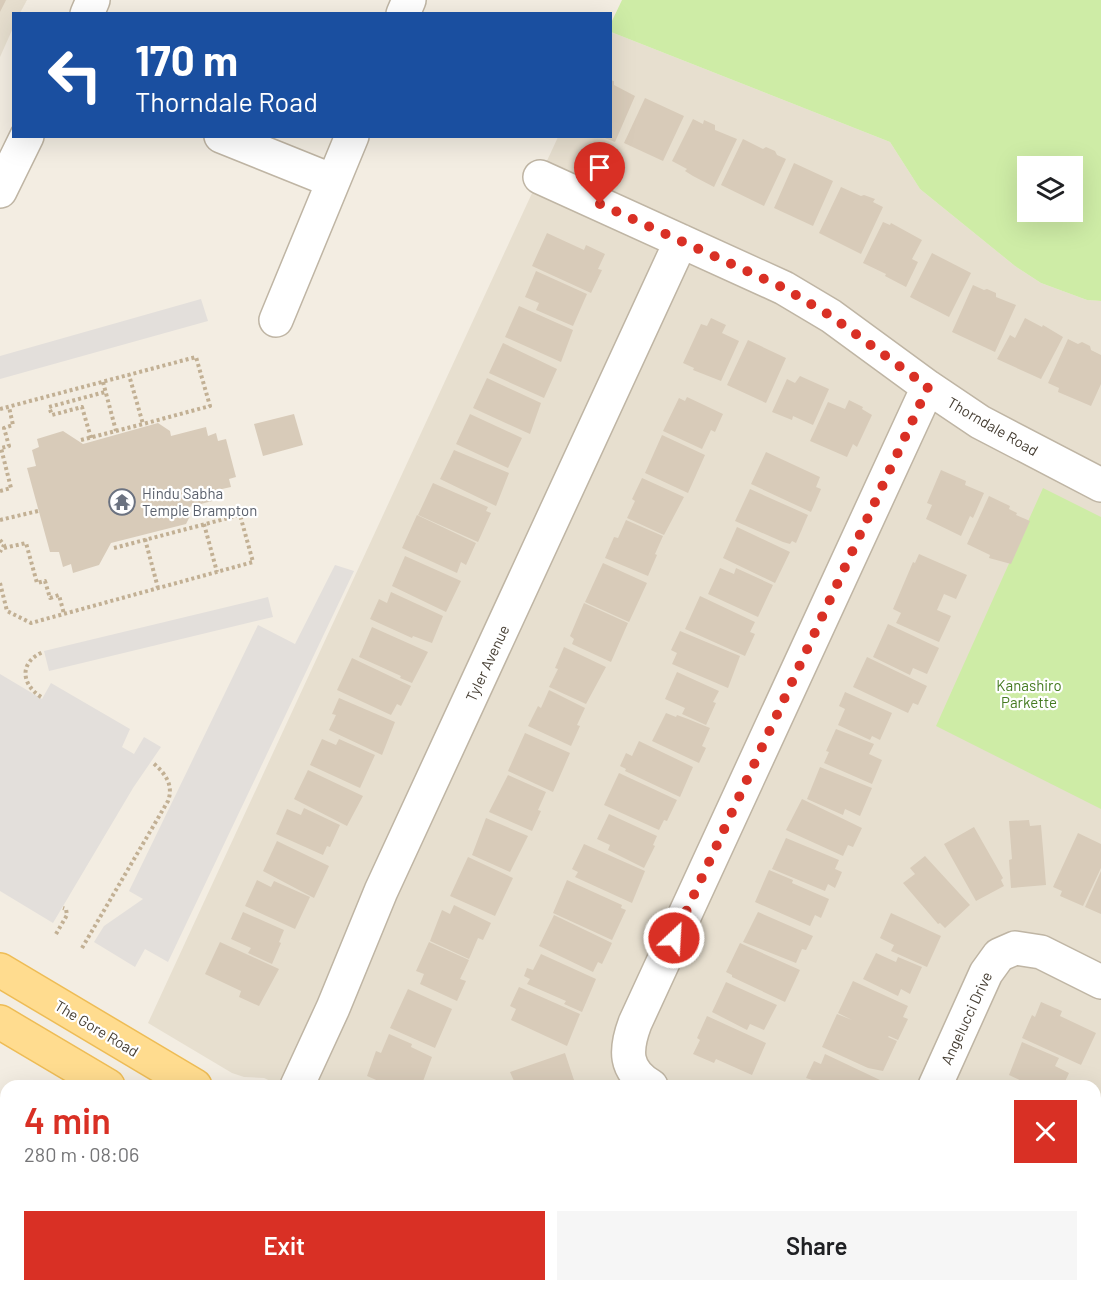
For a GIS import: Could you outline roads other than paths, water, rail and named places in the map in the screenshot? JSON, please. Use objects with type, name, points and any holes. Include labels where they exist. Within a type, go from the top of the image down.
[{"type":"main road","name":"The Gore Road","points":[[0,970],[185,1080]]},
{"type":"main road","points":[[0,1022],[98,1080]]},
{"type":"street","points":[[0,191],[26,138]]},
{"type":"street","points":[[226,138],[333,181]]},
{"type":"street","points":[[276,320],[351,138]]},
{"type":"street","name":"Thorndale Road","points":[[540,177],[784,288],[831,316],[980,422],[1101,485]]},
{"type":"street","name":"Tyler Avenue","points":[[300,1080],[333,1008],[381,891],[681,241]]},
{"type":"street","points":[[641,1080],[631,1068],[628,1052],[629,1038],[635,1023],[928,387]]},
{"type":"street","name":"Angelucci Drive","points":[[938,1080],[986,973],[999,955],[1015,948],[1041,952],[1101,982]]},
{"type":"place","name":"Hindu Sabha Temple Brampton","points":[[122,502]]},
{"type":"park label","name":"Kanashiro Parkette","points":[[1029,694]]}]
